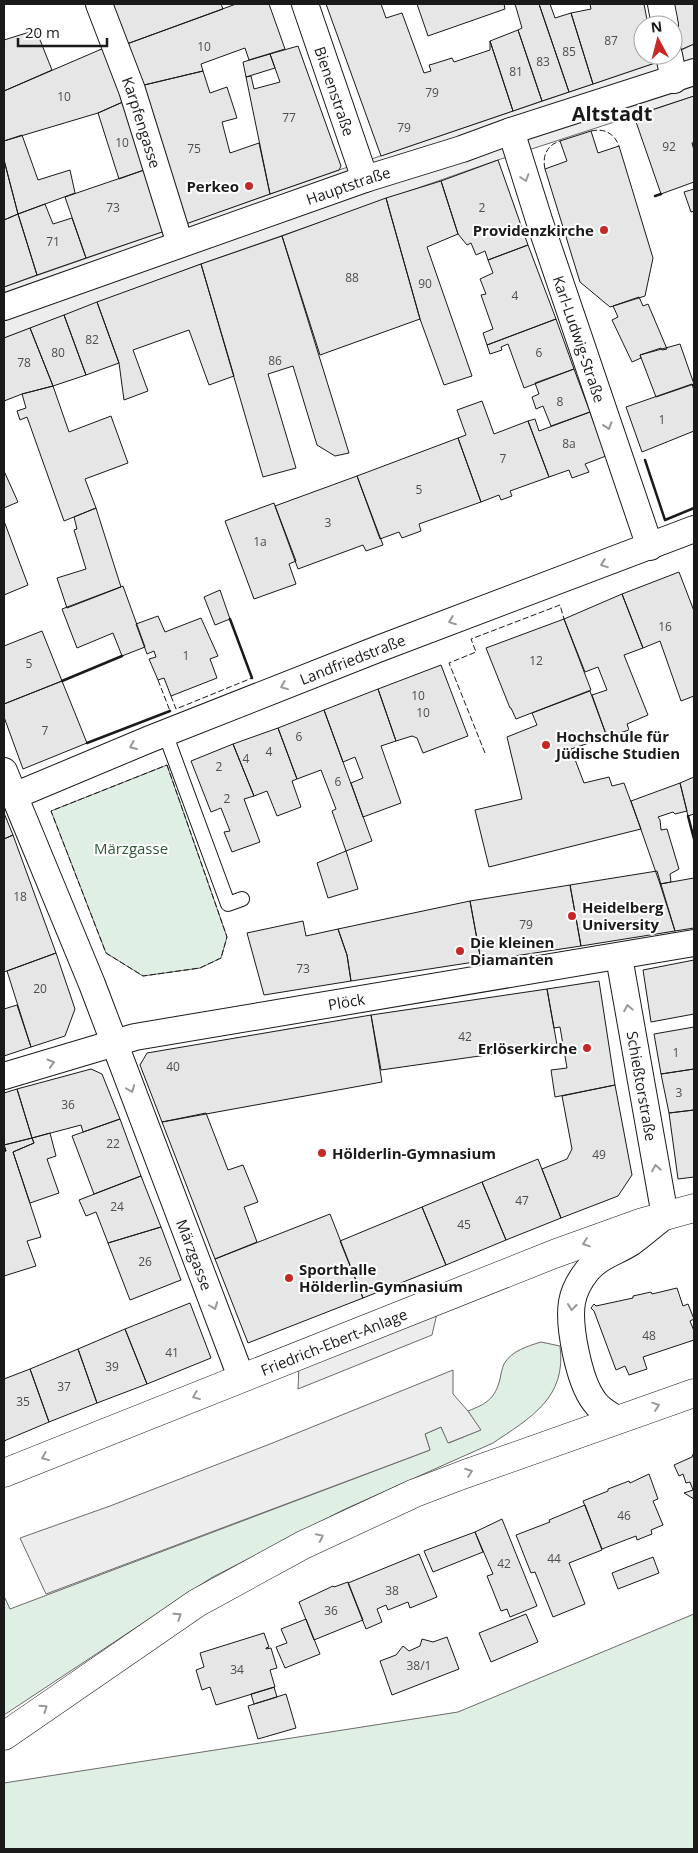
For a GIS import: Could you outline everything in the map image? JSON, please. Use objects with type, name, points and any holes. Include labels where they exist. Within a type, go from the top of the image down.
[{"type":"main road","name":"Friedrich-Ebert-Anlage","points":[[4,1473],[241,1377],[554,1254],[694,1208]]},
{"type":"main road","points":[[4,1736],[198,1603],[303,1545],[415,1493],[694,1393]]},
{"type":"street","name":"Karpfengasse","points":[[99,4],[132,90],[180,244]]},
{"type":"street","name":"Bienenstraße","points":[[305,4],[365,179]]},
{"type":"street","name":"Hauptstraße","points":[[4,307],[365,179],[458,140],[511,131],[679,69]]},
{"type":"street","name":"Karl-Ludwig-Straße","points":[[511,131],[545,239],[650,547]]},
{"type":"street","name":"Landfriedstraße","points":[[14,796],[165,733],[378,649],[694,530]]},
{"type":"street","name":"Märzgasse","points":[[4,771],[110,1032],[241,1377]]},
{"type":"street","name":"Plöck","points":[[4,1076],[74,1056],[110,1032],[136,1037],[694,943]]},
{"type":"street","name":"Schießtorstraße","points":[[619,957],[665,1216]]},
{"type":"street","name":"Friedrich-Ebert-Anlage","points":[[618,1420],[601,1410],[586,1388],[580,1370],[574,1339],[571,1315],[572,1301],[581,1279],[592,1265],[613,1251],[630,1243],[665,1216]]},
{"type":"lane","points":[[165,733],[228,904],[242,898]]},
{"type":"green space","name":"Märzgasse","points":[[167,765],[227,937],[221,958],[200,968],[143,976],[106,953],[51,811]]},
{"type":"green space","points":[[541,1342],[560,1346],[561,1364],[558,1380],[552,1393],[543,1405],[520,1425],[493,1443],[343,1510],[211,1578],[4,1715],[4,1596],[10,1609],[430,1450],[425,1434],[441,1427],[449,1443],[480,1430],[468,1411],[485,1403],[492,1396],[498,1386],[502,1369],[507,1359],[520,1350]]},
{"type":"green space","points":[[694,1614],[694,1849],[4,1849],[4,1783],[458,1712]]},
{"type":"shaded area","points":[[694,44],[694,96],[498,160],[201,264],[4,338],[4,287],[339,170],[649,65],[683,65],[683,49]]},
{"type":"shaded area","points":[[438,1309],[432,1335],[298,1389],[299,1366]]},
{"type":"shaded area","points":[[453,1370],[453,1394],[481,1430],[448,1443],[441,1427],[425,1434],[430,1450],[46,1594],[20,1538],[110,1506],[270,1444]]},
{"type":"building","points":[[109,4],[221,4],[223,9],[124,45]]},
{"type":"building","points":[[236,4],[269,4],[285,49],[249,60],[245,48],[201,64],[203,71],[140,86],[124,45]]},
{"type":"building","points":[[326,4],[381,4],[386,18],[402,13],[424,73],[431,71],[429,65],[452,58],[454,62],[490,50],[490,41],[513,111],[381,156]]},
{"type":"building","points":[[417,4],[504,4],[505,9],[428,36]]},
{"type":"building","points":[[515,4],[539,4],[569,92],[542,101],[518,30],[522,28]]},
{"type":"building","points":[[539,4],[550,4],[555,18],[571,13],[593,84],[569,92]]},
{"type":"building","points":[[590,4],[644,4],[646,15],[633,15],[633,65],[649,65],[593,84],[571,13],[591,9]]},
{"type":"building","points":[[673,4],[694,4],[694,44],[683,49],[683,15],[675,15]]},
{"type":"building","points":[[36,30],[52,70],[4,91],[4,40]]},
{"type":"building","points":[[518,30],[542,101],[513,111],[490,41]]},
{"type":"building","points":[[298,46],[341,166],[339,170],[270,194],[246,77],[251,76],[254,89],[280,82],[270,54]]},
{"type":"building","points":[[104,48],[125,101],[98,113],[4,141],[4,91]]},
{"type":"building","points":[[270,54],[275,68],[246,77],[243,62]]},
{"type":"building","points":[[203,71],[210,93],[227,87],[237,118],[222,122],[230,153],[259,143],[270,194],[183,225],[140,86]]},
{"type":"building","points":[[694,96],[694,142],[692,143],[694,150],[694,182],[661,194],[634,116]]},
{"type":"building","points":[[125,101],[144,170],[119,179],[98,113]]},
{"type":"building","name":"Providenzkirche","points":[[591,131],[598,153],[619,146],[653,258],[645,296],[610,307],[580,282],[545,169],[567,161],[560,141]]},
{"type":"building","points":[[22,135],[38,180],[70,170],[75,193],[18,214],[4,160],[4,141]]},
{"type":"building","points":[[4,160],[18,214],[4,220]]},
{"type":"building","points":[[498,160],[528,245],[488,260],[485,251],[476,255],[471,243],[467,245],[458,234],[441,181]]},
{"type":"building","points":[[144,170],[165,231],[86,258],[65,197]]},
{"type":"building","points":[[441,181],[458,234],[427,247],[472,376],[444,385],[420,319],[386,198]]},
{"type":"building","points":[[694,189],[694,211],[691,212],[684,192]]},
{"type":"building","points":[[386,198],[420,319],[320,355],[282,236]]},
{"type":"building","points":[[45,204],[53,224],[72,218],[86,258],[37,275],[18,214]]},
{"type":"building","points":[[18,214],[37,275],[4,287],[4,220]]},
{"type":"building","points":[[282,236],[349,453],[335,456],[317,445],[293,366],[268,374],[296,468],[263,477],[201,264]]},
{"type":"building","points":[[528,245],[556,319],[487,345],[483,333],[493,329],[481,295],[486,294],[480,279],[493,273],[488,260]]},
{"type":"building","points":[[201,264],[234,376],[209,385],[189,330],[133,350],[148,391],[124,400],[119,363],[97,302]]},
{"type":"building","points":[[639,297],[643,306],[648,304],[667,349],[662,350],[661,348],[640,355],[641,358],[632,362],[612,320],[618,317],[613,306]]},
{"type":"building","points":[[97,302],[119,363],[86,375],[64,315]]},
{"type":"building","points":[[64,315],[86,375],[53,386],[30,328]]},
{"type":"building","points":[[556,319],[574,369],[524,388],[508,344],[501,347],[502,350],[490,354],[487,345]]},
{"type":"building","points":[[30,328],[53,386],[4,401],[4,338]]},
{"type":"building","points":[[680,344],[694,384],[656,397],[640,355]]},
{"type":"building","points":[[574,369],[590,412],[551,426],[543,406],[536,409],[532,397],[539,394],[535,383]]},
{"type":"building","points":[[692,384],[694,390],[694,431],[642,452],[626,407]]},
{"type":"building","points":[[53,386],[69,432],[111,416],[128,463],[85,479],[96,508],[64,521],[27,417],[20,420],[17,411],[26,408],[22,394]]},
{"type":"building","points":[[482,401],[494,434],[528,421],[549,477],[510,491],[512,496],[501,500],[499,495],[481,502],[458,438],[466,435],[457,410]]},
{"type":"building","points":[[590,412],[606,456],[585,464],[589,472],[572,478],[569,470],[549,477],[528,421],[535,419],[539,431]]},
{"type":"building","points":[[458,438],[481,502],[419,524],[421,531],[402,538],[399,532],[380,539],[357,476]]},
{"type":"building","points":[[4,471],[18,502],[4,508]]},
{"type":"building","points":[[357,476],[383,545],[366,551],[363,545],[298,569],[275,506]]},
{"type":"building","points":[[274,503],[296,561],[289,564],[296,584],[254,599],[225,521]]},
{"type":"building","points":[[96,508],[121,587],[67,608],[57,578],[86,569],[74,530],[77,529],[74,517]]},
{"type":"building","points":[[4,521],[28,585],[4,595]]},
{"type":"building","points":[[679,572],[694,611],[694,696],[681,701],[660,641],[643,648],[622,594]]},
{"type":"building","points":[[123,586],[145,647],[122,656],[113,633],[77,648],[62,609]]},
{"type":"building","points":[[220,590],[230,619],[215,625],[204,597]]},
{"type":"building","points":[[622,594],[643,648],[624,655],[648,715],[627,724],[629,730],[607,737],[592,695],[607,690],[598,667],[585,672],[564,619]]},
{"type":"building","points":[[158,616],[165,632],[201,618],[218,656],[210,659],[217,678],[171,696],[164,678],[158,680],[149,659],[156,657],[154,651],[147,654],[136,624]]},
{"type":"building","points":[[564,619],[591,690],[516,719],[486,648]]},
{"type":"building","points":[[42,631],[62,681],[4,704],[4,646]]},
{"type":"building","points":[[441,665],[468,736],[423,753],[417,738],[412,736],[396,741],[378,689]]},
{"type":"building","points":[[62,681],[87,743],[23,769],[4,717],[4,704]]},
{"type":"building","points":[[378,689],[396,741],[381,746],[401,803],[363,817],[351,783],[363,778],[355,757],[343,762],[324,710]]},
{"type":"building","points":[[590,691],[607,737],[571,749],[584,783],[609,777],[612,786],[624,783],[641,829],[489,867],[475,810],[522,799],[507,737],[537,725],[532,713]]},
{"type":"building","points":[[324,710],[372,841],[346,851],[332,811],[336,809],[321,770],[297,779],[278,728]]},
{"type":"building","points":[[278,728],[297,779],[292,781],[301,807],[277,816],[267,791],[254,796],[233,744]]},
{"type":"building","points":[[233,744],[254,796],[244,799],[260,842],[232,852],[224,832],[230,831],[221,808],[211,812],[191,761]]},
{"type":"building","points":[[694,777],[694,814],[688,816],[680,783]]},
{"type":"building","points":[[680,783],[687,811],[675,814],[673,812],[658,817],[661,830],[667,829],[679,869],[670,874],[671,882],[660,884],[631,801]]},
{"type":"building","points":[[4,813],[13,835],[4,839]]},
{"type":"building","points":[[13,835],[56,953],[4,972],[4,839]]},
{"type":"building","points":[[346,851],[358,889],[328,898],[317,863]]},
{"type":"building","points":[[657,871],[675,931],[581,946],[570,885]]},
{"type":"building","points":[[694,878],[694,928],[675,931],[660,884]]},
{"type":"building","points":[[570,885],[581,946],[481,961],[470,901]]},
{"type":"building","points":[[470,901],[481,961],[351,981],[347,955],[338,929]]},
{"type":"building","points":[[303,921],[306,936],[338,929],[347,955],[351,981],[264,995],[247,933]]},
{"type":"building","points":[[56,953],[75,1009],[65,1036],[31,1047],[7,971]]},
{"type":"building","points":[[694,960],[694,1014],[651,1022],[643,970]]},
{"type":"building","name":"Erlöserkirche","points":[[599,981],[615,1085],[555,1097],[551,1070],[567,1068],[560,1027],[554,1028],[547,989]]},
{"type":"building","points":[[547,989],[557,1045],[381,1070],[371,1015]]},
{"type":"building","points":[[17,1005],[31,1047],[4,1056],[4,1009]]},
{"type":"building","points":[[371,1015],[382,1082],[162,1122],[140,1065],[147,1053]]},
{"type":"building","points":[[694,1027],[694,1069],[661,1074],[654,1034]]},
{"type":"building","points":[[91,1069],[102,1074],[120,1119],[83,1132],[81,1125],[32,1138],[17,1089]]},
{"type":"building","points":[[694,1069],[694,1110],[669,1113],[661,1074]]},
{"type":"building","points":[[615,1085],[632,1175],[618,1196],[561,1218],[542,1169],[567,1159],[572,1149],[562,1096]]},
{"type":"building","points":[[17,1089],[32,1138],[4,1145],[4,1093]]},
{"type":"building","points":[[694,1110],[694,1177],[678,1179],[669,1113]]},
{"type":"building","points":[[206,1113],[228,1170],[243,1165],[258,1202],[244,1207],[257,1242],[215,1259],[162,1122]]},
{"type":"building","points":[[120,1119],[141,1176],[94,1194],[72,1136]]},
{"type":"building","points":[[50,1133],[56,1156],[47,1159],[59,1193],[30,1203],[13,1152],[34,1143],[32,1138]]},
{"type":"building","points":[[32,1138],[34,1143],[13,1152],[41,1237],[27,1241],[36,1266],[4,1276],[4,1151],[6,1151],[4,1145]]},
{"type":"building","points":[[538,1159],[561,1218],[506,1240],[482,1182]]},
{"type":"building","points":[[141,1176],[161,1227],[108,1243],[96,1212],[86,1216],[79,1200]]},
{"type":"building","points":[[482,1182],[506,1240],[446,1265],[422,1207]]},
{"type":"building","points":[[422,1207],[446,1265],[363,1298],[340,1241]]},
{"type":"building","name":"Sporthalle Hölderlin-Gymnasium","points":[[330,1214],[363,1298],[248,1343],[215,1259]]},
{"type":"building","points":[[161,1227],[181,1280],[130,1300],[108,1243]]},
{"type":"building","points":[[677,1288],[683,1306],[688,1304],[694,1319],[690,1321],[694,1331],[694,1340],[643,1357],[647,1369],[629,1375],[625,1366],[616,1370],[594,1311],[591,1308],[594,1304],[596,1306],[651,1292],[652,1294]]},
{"type":"building","points":[[190,1303],[211,1358],[147,1384],[125,1329]]},
{"type":"building","points":[[125,1329],[147,1384],[97,1403],[78,1349]]},
{"type":"building","points":[[78,1349],[97,1403],[49,1422],[30,1369]]},
{"type":"building","points":[[30,1369],[49,1422],[4,1441],[4,1379]]},
{"type":"building","points":[[694,1452],[694,1499],[684,1493],[693,1490],[690,1482],[686,1483],[683,1474],[679,1476],[674,1465],[692,1457]]},
{"type":"building","points":[[649,1474],[658,1499],[653,1501],[663,1525],[651,1530],[652,1534],[637,1540],[636,1536],[602,1549],[583,1501],[608,1491],[608,1489],[629,1481],[630,1483]]},
{"type":"building","points":[[585,1505],[602,1550],[569,1563],[585,1604],[553,1617],[535,1572],[531,1573],[516,1535],[550,1522],[549,1520]]},
{"type":"building","points":[[502,1519],[537,1606],[510,1617],[507,1609],[501,1611],[487,1576],[493,1574],[475,1532]]},
{"type":"building","points":[[475,1532],[483,1552],[433,1572],[424,1551]]},
{"type":"building","points":[[419,1554],[437,1597],[410,1608],[408,1602],[388,1610],[386,1605],[377,1609],[382,1622],[366,1629],[348,1583]]},
{"type":"building","points":[[653,1557],[659,1573],[618,1589],[612,1573]]},
{"type":"building","points":[[348,1582],[363,1620],[314,1640],[299,1602],[333,1586]]},
{"type":"building","points":[[526,1614],[538,1642],[491,1662],[479,1633]]},
{"type":"building","points":[[306,1619],[320,1654],[285,1668],[276,1647],[287,1643],[281,1629]]},
{"type":"building","points":[[264,1633],[269,1647],[266,1649],[271,1648],[277,1668],[270,1670],[275,1687],[216,1705],[210,1687],[202,1690],[196,1670],[204,1667],[200,1653]]},
{"type":"building","points":[[447,1637],[459,1669],[392,1695],[380,1661],[396,1655],[403,1646],[409,1651],[420,1646],[422,1639],[433,1642]]},
{"type":"building","points":[[274,1687],[277,1697],[254,1704],[251,1694]]},
{"type":"building","points":[[286,1694],[296,1728],[258,1739],[248,1706]]},
{"type":"fence","points":[[591,131],[600,130],[608,132],[619,146]]},
{"type":"fence","points":[[545,169],[544,160],[546,152],[552,145],[560,141]]},
{"type":"fence","points":[[485,753],[449,663],[476,652],[471,639],[560,605],[564,619]]},
{"type":"fence","points":[[171,696],[176,709],[252,678]]},
{"type":"fence","points":[[158,680],[170,711]]},
{"type":"fence","points":[[167,765],[227,937],[221,958],[200,968],[143,976],[106,953],[51,811],[167,765]]},
{"type":"wall","points":[[655,196],[661,194]]},
{"type":"wall","points":[[645,460],[665,520],[694,508]]},
{"type":"wall","points":[[230,619],[252,678]]},
{"type":"wall","points":[[62,681],[122,656]]},
{"type":"wall","points":[[87,743],[170,711]]},
{"type":"wall","points":[[688,816],[694,839]]},
{"type":"place","name":"Perkeo","points":[[249,186]]},
{"type":"place","name":"Providenzkirche","points":[[604,230]]},
{"type":"place","name":"Hochschule für Jüdische Studien","points":[[546,745]]},
{"type":"place","name":"Heidelberg University","points":[[572,916]]},
{"type":"place","name":"Die kleinen Diamanten","points":[[460,951]]},
{"type":"place","name":"Erlöserkirche","points":[[587,1048]]},
{"type":"place","name":"Hölderlin-Gymnasium","points":[[322,1153]]},
{"type":"place","name":"Sporthalle Hölderlin-Gymnasium","points":[[289,1278]]},
{"type":"district","name":"Altstadt","points":[[612,113]]}]
